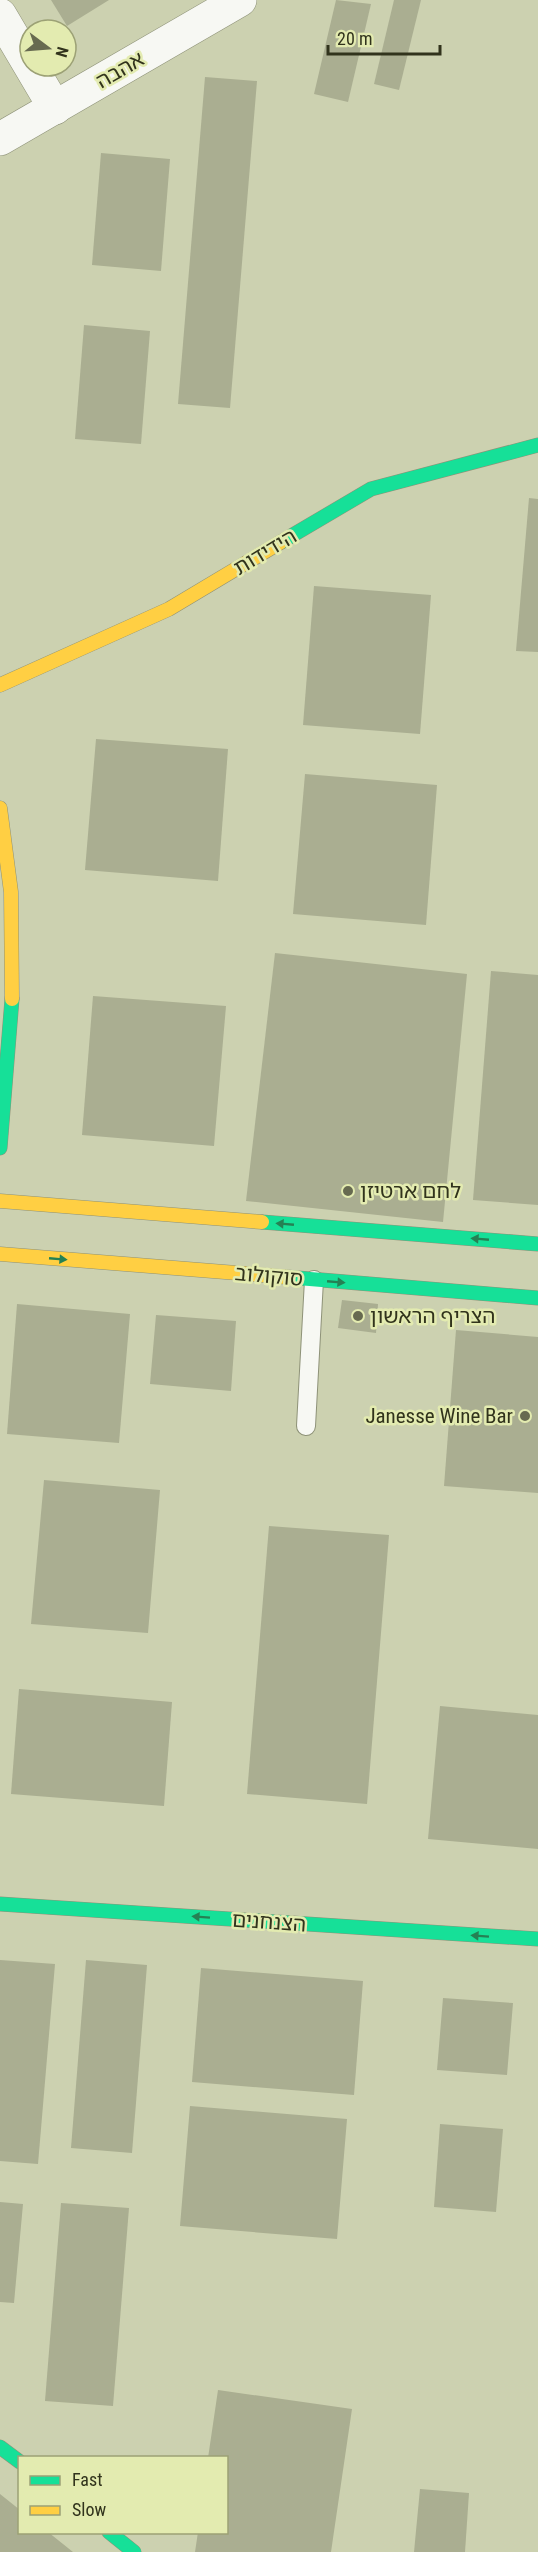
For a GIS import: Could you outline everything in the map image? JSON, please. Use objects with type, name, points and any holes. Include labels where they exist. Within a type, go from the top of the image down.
[{"type":"street","name":"אהבה","points":[[0,139],[240,0]]},
{"type":"street","points":[[0,15],[54,108]]},
{"type":"street","name":"הידידות","points":[[0,685],[169,609],[371,489],[538,444]]},
{"type":"street","points":[[0,808],[9,857],[12,1039],[0,1148]]},
{"type":"street","points":[[0,1201],[538,1244]]},
{"type":"street","name":"סוקולוב","points":[[0,1254],[538,1298]]},
{"type":"street","name":"הצנחנים","points":[[0,1904],[538,1939]]},
{"type":"street","points":[[0,2447],[18,2460]]},
{"type":"street","points":[[112,2534],[134,2552]]},
{"type":"lane","points":[[306,1426],[314,1280]]},
{"type":"building","points":[[51,0],[109,0],[78,19],[62,18]]},
{"type":"building","points":[[336,0],[371,4],[348,102],[314,94]]},
{"type":"building","points":[[394,0],[421,0],[399,90],[374,84]]},
{"type":"building","points":[[205,77],[257,81],[230,408],[178,404]]},
{"type":"building","points":[[101,153],[170,159],[161,271],[92,265]]},
{"type":"building","points":[[84,325],[150,331],[141,444],[75,439]]},
{"type":"building","points":[[529,498],[538,499],[538,652],[516,651]]},
{"type":"building","points":[[314,586],[431,595],[420,734],[303,725]]},
{"type":"building","points":[[96,739],[228,749],[218,881],[85,870]]},
{"type":"building","points":[[305,774],[437,785],[426,925],[293,914]]},
{"type":"building","points":[[275,953],[467,974],[443,1222],[246,1201]]},
{"type":"building","points":[[491,971],[538,975],[538,1205],[473,1200]]},
{"type":"building","points":[[93,996],[226,1006],[214,1146],[82,1135]]},
{"type":"building","name":"הצריף הראשון","points":[[342,1300],[378,1304],[376,1333],[338,1328]]},
{"type":"building","points":[[17,1304],[130,1314],[119,1443],[7,1434]]},
{"type":"building","points":[[156,1315],[236,1321],[231,1391],[150,1384]]},
{"type":"building","points":[[456,1330],[538,1337],[538,1493],[444,1486]]},
{"type":"building","points":[[44,1480],[160,1490],[148,1633],[31,1624]]},
{"type":"building","points":[[269,1526],[389,1535],[367,1804],[247,1794]]},
{"type":"building","points":[[19,1689],[172,1702],[164,1806],[11,1794]]},
{"type":"building","points":[[440,1706],[538,1715],[538,1849],[428,1839]]},
{"type":"building","points":[[0,1960],[55,1964],[38,2164],[0,2161]]},
{"type":"building","points":[[86,1960],[147,1965],[132,2153],[71,2148]]},
{"type":"building","points":[[201,1968],[363,1981],[354,2095],[192,2082]]},
{"type":"building","points":[[443,1998],[513,2003],[507,2075],[437,2070]]},
{"type":"building","points":[[190,2106],[347,2119],[337,2239],[180,2226]]},
{"type":"building","points":[[440,2124],[503,2129],[496,2212],[434,2207]]},
{"type":"building","points":[[0,2202],[23,2204],[14,2303],[0,2302]]},
{"type":"building","points":[[61,2203],[129,2208],[113,2406],[45,2401]]},
{"type":"building","points":[[218,2390],[352,2409],[331,2552],[195,2552],[198,2534],[228,2534],[228,2456],[208,2456]]},
{"type":"building","points":[[420,2489],[469,2493],[465,2552],[414,2552]]},
{"type":"building","points":[[0,2494],[18,2508],[18,2534],[50,2534],[73,2552],[0,2552]]},
{"type":"traffic: fast","points":[[281,542],[371,489],[538,445]]},
{"type":"traffic: fast","points":[[0,1148],[12,999]]},
{"type":"traffic: fast","points":[[262,1222],[538,1244]]},
{"type":"traffic: fast","points":[[286,1277],[538,1298]]},
{"type":"traffic: fast","points":[[0,1904],[538,1939]]},
{"type":"traffic: fast","points":[[0,2447],[18,2460]]},
{"type":"traffic: fast","points":[[112,2534],[134,2552]]},
{"type":"traffic: slow","points":[[0,685],[169,609],[281,542]]},
{"type":"traffic: slow","points":[[0,808],[11,892],[12,999]]},
{"type":"traffic: slow","points":[[0,1201],[262,1222]]},
{"type":"traffic: slow","points":[[0,1254],[286,1277]]},
{"type":"place","name":"לחם ארטיזן","points":[[348,1191]]},
{"type":"place","name":"הצריף הראשון","points":[[358,1316]]},
{"type":"place","name":"Janesse Wine Bar","points":[[525,1416]]}]
